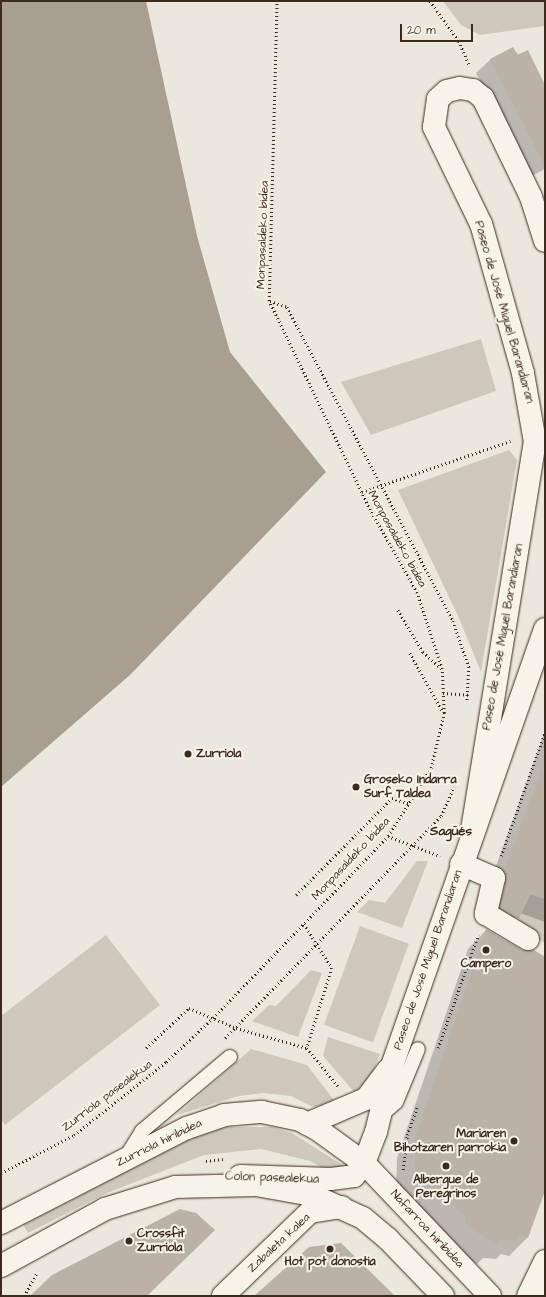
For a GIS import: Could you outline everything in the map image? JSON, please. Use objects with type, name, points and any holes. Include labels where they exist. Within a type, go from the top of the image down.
[{"type":"street","name":"Paseo de José Miguel Barandiaran","points":[[364,1163],[380,1116],[392,1066],[472,830],[492,750],[538,445],[523,374],[481,224],[434,127],[438,99],[447,91],[473,90],[483,98]]},
{"type":"street","points":[[483,98],[532,198],[545,241]]},
{"type":"street","name":"Paseo de José Miguel Barandiaran","points":[[492,750],[545,628]]},
{"type":"street","points":[[461,864],[494,878],[486,914],[528,940]]},
{"type":"street","name":"Paseo de José Miguel Barandiaran","points":[[307,1124],[355,1105],[366,1099],[392,1066]]},
{"type":"street","name":"Zurriola hiribidea","points":[[1,1223],[187,1128],[224,1115],[262,1112],[307,1124],[364,1163]]},
{"type":"street","name":"Colon pasealekua","points":[[1,1266],[105,1209],[175,1187],[224,1175],[331,1180],[354,1176],[364,1163]]},
{"type":"street","name":"Nafarroa hiribidea","points":[[364,1163],[490,1296]]},
{"type":"street","name":"Colon pasealekua","points":[[175,1187],[256,1185],[312,1195],[342,1207]]},
{"type":"street","points":[[342,1207],[388,1239],[443,1296]]},
{"type":"street","name":"Zabaleta kalea","points":[[223,1296],[310,1212],[342,1207]]},
{"type":"street","points":[[534,1294],[545,1261]]},
{"type":"lane","points":[[380,1116],[396,1102],[418,1049]]},
{"type":"lane","points":[[124,1160],[142,1131],[230,1057]]},
{"type":"path","name":"Monpasaldeko bidea","points":[[213,1018],[388,836],[411,804],[431,768],[444,713],[442,669],[417,593],[362,492],[269,301],[277,1]]},
{"type":"path","points":[[430,1],[459,41],[483,98]]},
{"type":"path","points":[[269,301],[287,307],[453,621],[469,667],[466,708]]},
{"type":"path","points":[[362,492],[538,445]]},
{"type":"path","points":[[398,610],[423,652],[442,669]]},
{"type":"path","points":[[410,653],[444,713]]},
{"type":"path","points":[[494,878],[545,732]]},
{"type":"path","points":[[220,1043],[441,816],[456,782]]},
{"type":"path","points":[[296,895],[392,798],[411,804]]},
{"type":"path","points":[[388,836],[413,844],[461,864]]},
{"type":"path","points":[[436,1054],[486,914]]},
{"type":"path","points":[[304,924],[332,968],[307,1048]]},
{"type":"path","points":[[146,1048],[189,1008],[236,1028],[307,1048],[355,1105]]},
{"type":"path","name":"Zurriola pasealekua","points":[[1,1173],[74,1135],[166,1062],[213,1018]]},
{"type":"path","points":[[403,1172],[407,1136],[420,1099]]},
{"type":"shaded area","points":[[1,1],[146,1],[197,236],[230,352],[326,472],[130,675],[1,787]]},
{"type":"shaded area","points":[[443,1],[545,1],[545,26],[480,35],[461,25]]},
{"type":"shaded area","points":[[481,339],[496,391],[371,435],[341,382]]},
{"type":"shaded area","points":[[509,450],[517,460],[481,672],[459,618],[398,490]]},
{"type":"shaded area","points":[[417,861],[428,861],[402,928],[357,912],[369,900],[385,903]]},
{"type":"shaded area","points":[[530,894],[545,899],[545,943],[516,926]]},
{"type":"shaded area","points":[[360,926],[409,944],[373,1042],[324,1025]]},
{"type":"shaded area","points":[[106,935],[160,1005],[5,1125],[1,1119],[1,1016]]},
{"type":"shaded area","points":[[311,970],[322,973],[298,1037],[252,1021],[269,1005],[276,1006]]},
{"type":"shaded area","points":[[328,1037],[380,1054],[373,1072],[355,1093],[323,1056]]},
{"type":"shaded area","points":[[251,1049],[307,1065],[337,1104],[313,1107],[291,1096],[263,1093],[239,1096],[177,1115]]},
{"type":"shaded area","points":[[225,1127],[272,1127],[292,1133],[344,1166],[330,1172],[310,1161],[261,1149],[204,1155],[107,1193],[28,1233],[23,1225],[188,1140]]},
{"type":"building","points":[[513,47],[517,55],[528,50],[545,85],[545,166],[490,59]]},
{"type":"building","points":[[543,765],[545,899],[530,894],[519,919],[500,908],[506,880],[504,871]]},
{"type":"building","points":[[486,929],[522,950],[534,950],[545,957],[545,1191],[528,1238],[520,1235],[515,1241],[500,1239],[497,1246],[465,1224],[465,1216],[415,1171],[415,1138]]},
{"type":"building","points":[[180,1209],[196,1213],[215,1230],[147,1296],[30,1296],[52,1275]]},
{"type":"building","points":[[341,1243],[395,1296],[254,1296],[309,1247]]},
{"type":"place","name":"Zurriola","points":[[188,754]]},
{"type":"place","name":"Groseko Indarra Surf Taldea","points":[[356,787]]},
{"type":"place","name":"Campero","points":[[486,950]]},
{"type":"place","name":"Mariaren Bihotzaren parrokia","points":[[514,1141]]},
{"type":"place","name":"Albergue de Peregrinos","points":[[446,1166]]},
{"type":"place","name":"Crossfit Zurriola","points":[[129,1241]]},
{"type":"place","name":"Hot pot donostia","points":[[330,1249]]},
{"type":"district","name":"Sagüés","points":[[451,831]]}]
